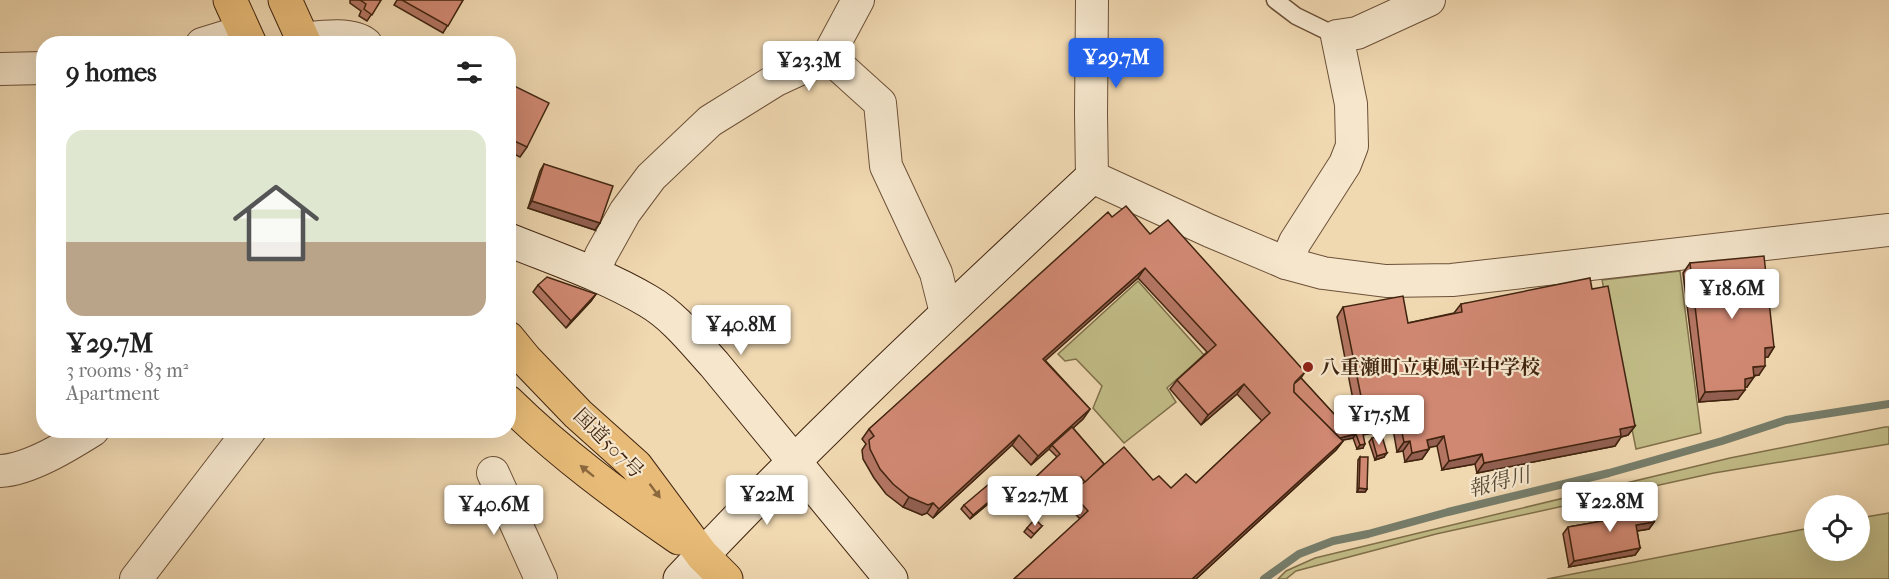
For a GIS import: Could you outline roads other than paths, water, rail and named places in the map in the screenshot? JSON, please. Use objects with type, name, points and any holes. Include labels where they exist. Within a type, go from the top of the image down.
[{"type":"highway","points":[[230,0],[247,36]]},
{"type":"highway","points":[[285,0],[302,36]]},
{"type":"highway","name":"国道507号","points":[[516,348],[578,414],[636,466],[702,555],[726,579]]},
{"type":"highway","name":"国道507号","points":[[516,410],[537,431],[614,494],[702,555]]},
{"type":"street","points":[[594,273],[625,212],[651,177],[710,121],[776,80],[828,56],[858,0]]},
{"type":"street","points":[[680,579],[795,461],[946,313],[1092,177],[1092,0]]},
{"type":"street","points":[[1286,263],[1295,242],[1345,164],[1352,146],[1351,104],[1336,36],[1358,33],[1429,0]]},
{"type":"street","points":[[828,56],[880,103],[886,166],[936,273],[946,313]]},
{"type":"street","points":[[0,69],[36,68]]},
{"type":"street","points":[[1092,177],[1286,263],[1323,273],[1386,281],[1452,280],[1889,230]]},
{"type":"street","points":[[516,243],[594,273],[649,302],[685,332],[795,461],[891,579]]},
{"type":"street","points":[[0,471],[9,470],[58,452],[80,438]]},
{"type":"street","points":[[136,579],[244,438]]},
{"type":"street","points":[[493,473],[541,579]]},
{"type":"lane","points":[[1275,0],[1296,16],[1336,36]]},
{"type":"waterway","name":"報得川","points":[[1264,579],[1299,554],[1333,541],[1609,473],[1786,420],[1889,404]]},
{"type":"place","name":"八重瀬町立東風平中学校","points":[[1308,367]]}]
